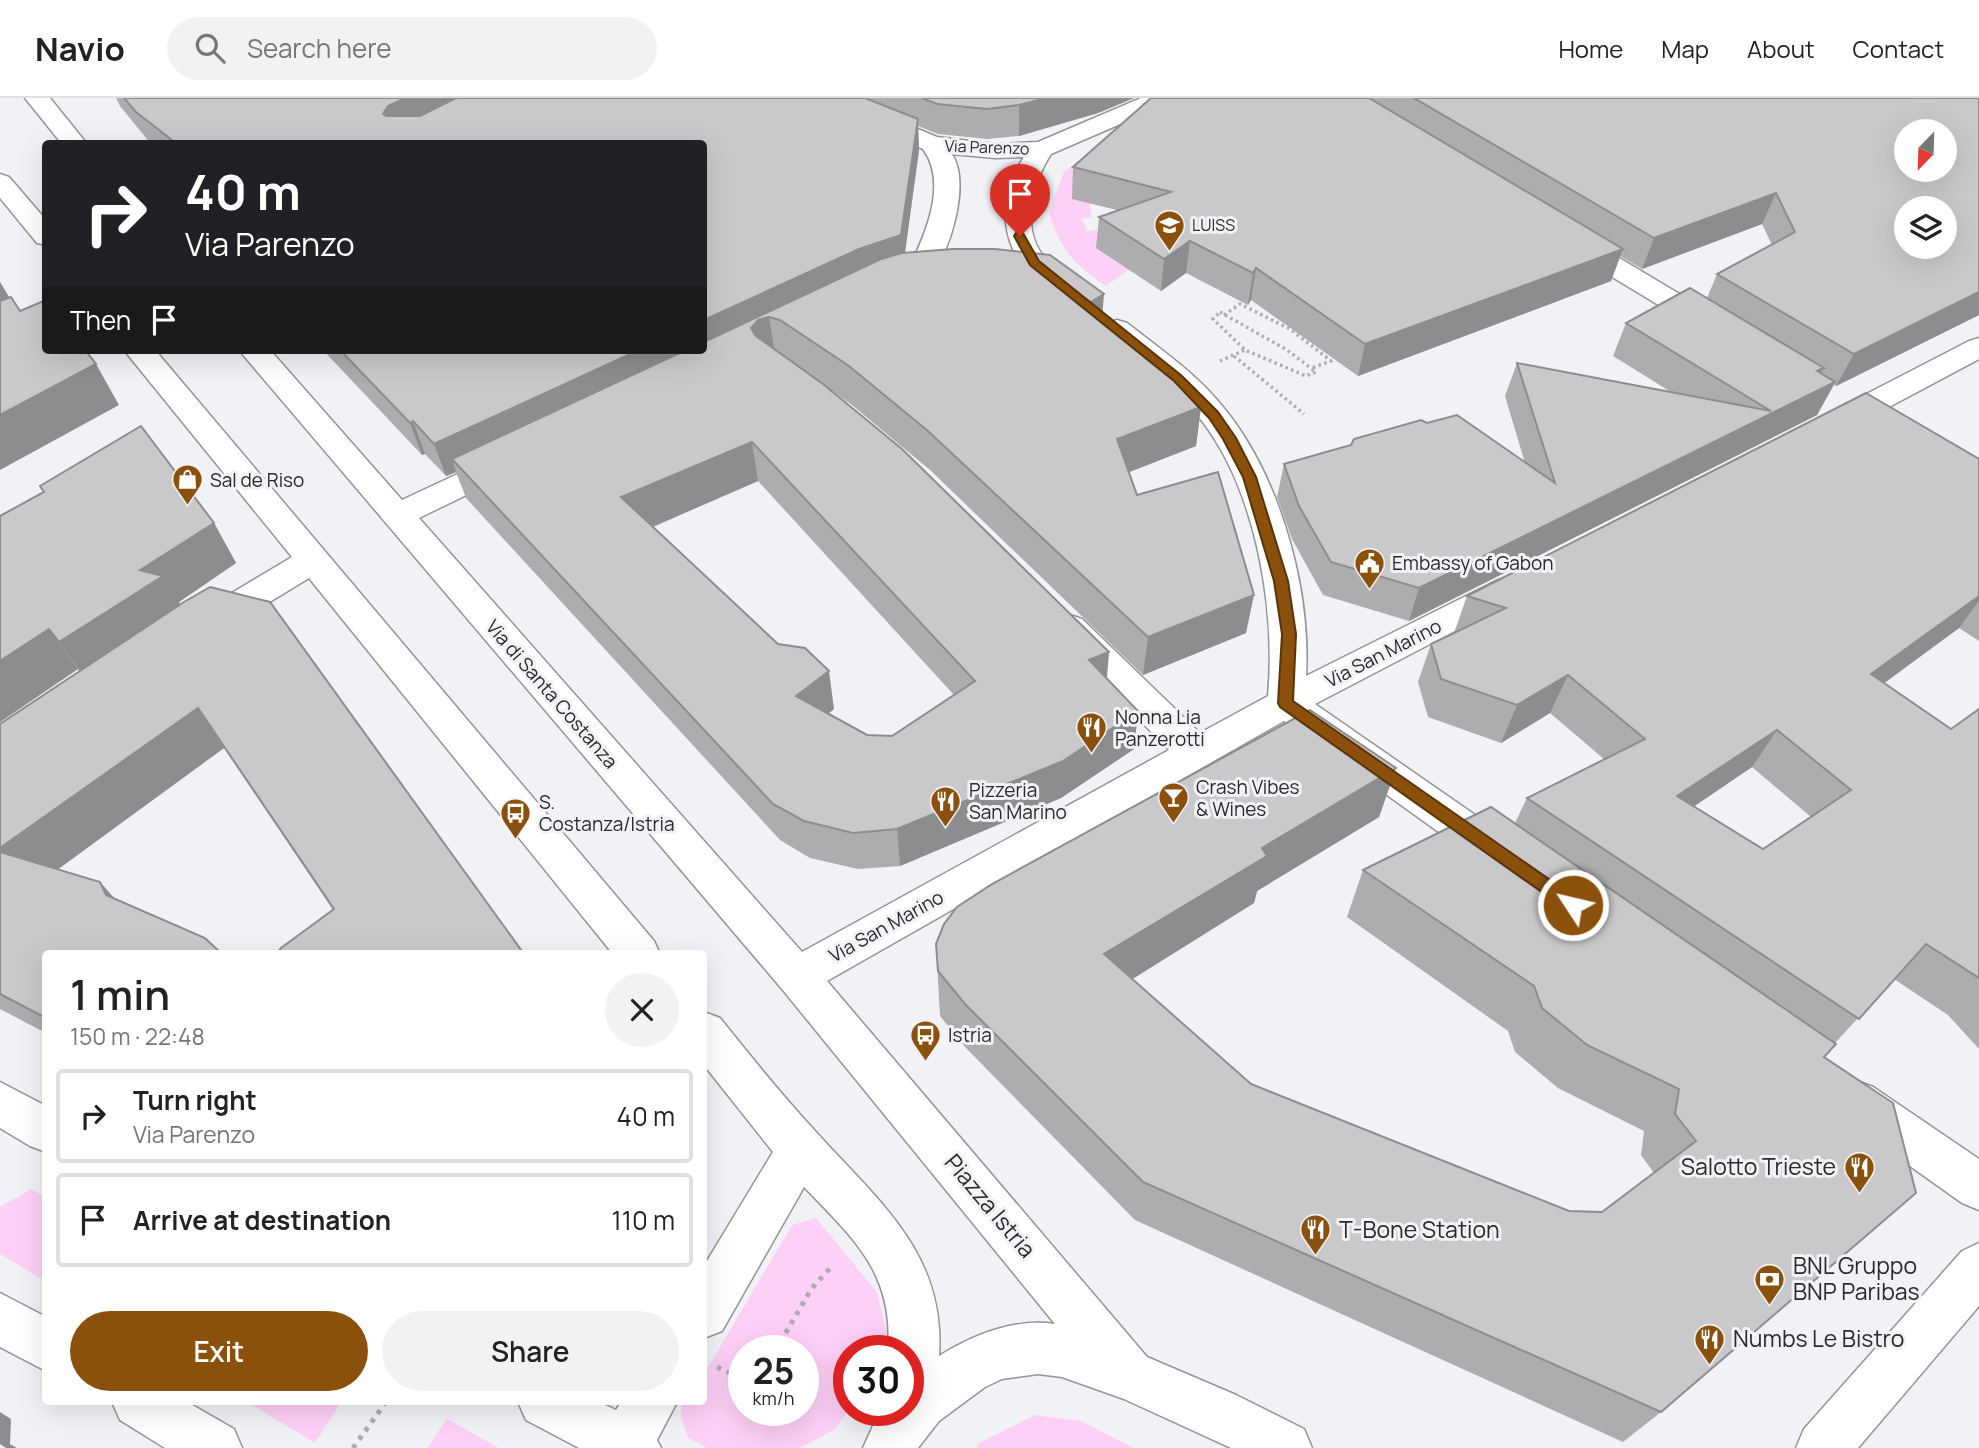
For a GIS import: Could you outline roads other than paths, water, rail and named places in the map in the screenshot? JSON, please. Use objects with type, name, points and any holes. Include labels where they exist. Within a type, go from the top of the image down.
[{"type":"street","points":[[37,98],[72,140]]},
{"type":"street","points":[[55,121],[71,98]]},
{"type":"street","points":[[822,98],[932,144]]},
{"type":"street","name":"Via Parenzo","points":[[932,144],[995,151],[1042,149],[1161,98]]},
{"type":"street","name":"Via Parenzo","points":[[932,144],[943,159],[946,178],[937,237],[908,276],[954,264]]},
{"type":"street","name":"Via Parenzo","points":[[1042,149],[1030,167],[1018,211],[1020,236],[1034,263],[1196,396],[1222,427],[1246,471],[1278,569],[1288,618],[1286,703]]},
{"type":"street","points":[[0,182],[42,232]]},
{"type":"street","points":[[1547,226],[1736,341]]},
{"type":"street","points":[[998,262],[1034,263]]},
{"type":"street","points":[[1802,440],[1979,347]]},
{"type":"street","points":[[142,354],[636,950]]},
{"type":"street","name":"Via di Santa Costanza","points":[[257,354],[850,1039]]},
{"type":"street","points":[[398,515],[537,449]]},
{"type":"street","points":[[183,639],[313,560]]},
{"type":"street","name":"Via San Marino","points":[[797,976],[1195,752],[1531,578]]},
{"type":"street","points":[[1049,607],[1195,752]]},
{"type":"street","points":[[1286,703],[1527,873]]},
{"type":"street","name":"Piazza Istria","points":[[707,1036],[800,1149],[874,1230],[895,1260],[906,1284],[915,1335]]},
{"type":"street","name":"Piazza Istria","points":[[850,1039],[1129,1375]]},
{"type":"street","points":[[1822,1078],[1979,1187]]},
{"type":"street","points":[[0,1104],[42,1129]]},
{"type":"street","points":[[707,1308],[800,1149]]},
{"type":"street","points":[[1823,1448],[1979,1268]]},
{"type":"street","points":[[0,1318],[42,1344]]},
{"type":"street","name":"Piazza Istria","points":[[924,1398],[959,1372],[1015,1351],[1037,1348],[1062,1352],[1129,1375],[1215,1412],[1286,1448]]},
{"type":"street","points":[[143,1405],[215,1448]]},
{"type":"street","points":[[554,1405],[637,1431]]},
{"type":"place","name":"LUISS","points":[[1169,252]]},
{"type":"place","name":"Sal de Riso","points":[[187,507]]},
{"type":"place","name":"Embassy of Gabon","points":[[1369,590]]},
{"type":"place","name":"Nonna Lia Panzerotti","points":[[1092,755]]},
{"type":"place","name":"Crash Vibes & Wines","points":[[1173,825]]},
{"type":"place","name":"Pizzeria San Marino","points":[[946,828]]},
{"type":"place","name":"S. Costanza/Istria","points":[[516,840]]},
{"type":"place","name":"Istria","points":[[925,1062]]},
{"type":"place","name":"Salotto Trieste","points":[[1859,1194]]},
{"type":"place","name":"T-Bone Station","points":[[1316,1257]]},
{"type":"place","name":"BNL Gruppo BNP Paribas","points":[[1770,1306]]},
{"type":"place","name":"Numbs Le Bistro","points":[[1710,1366]]}]
